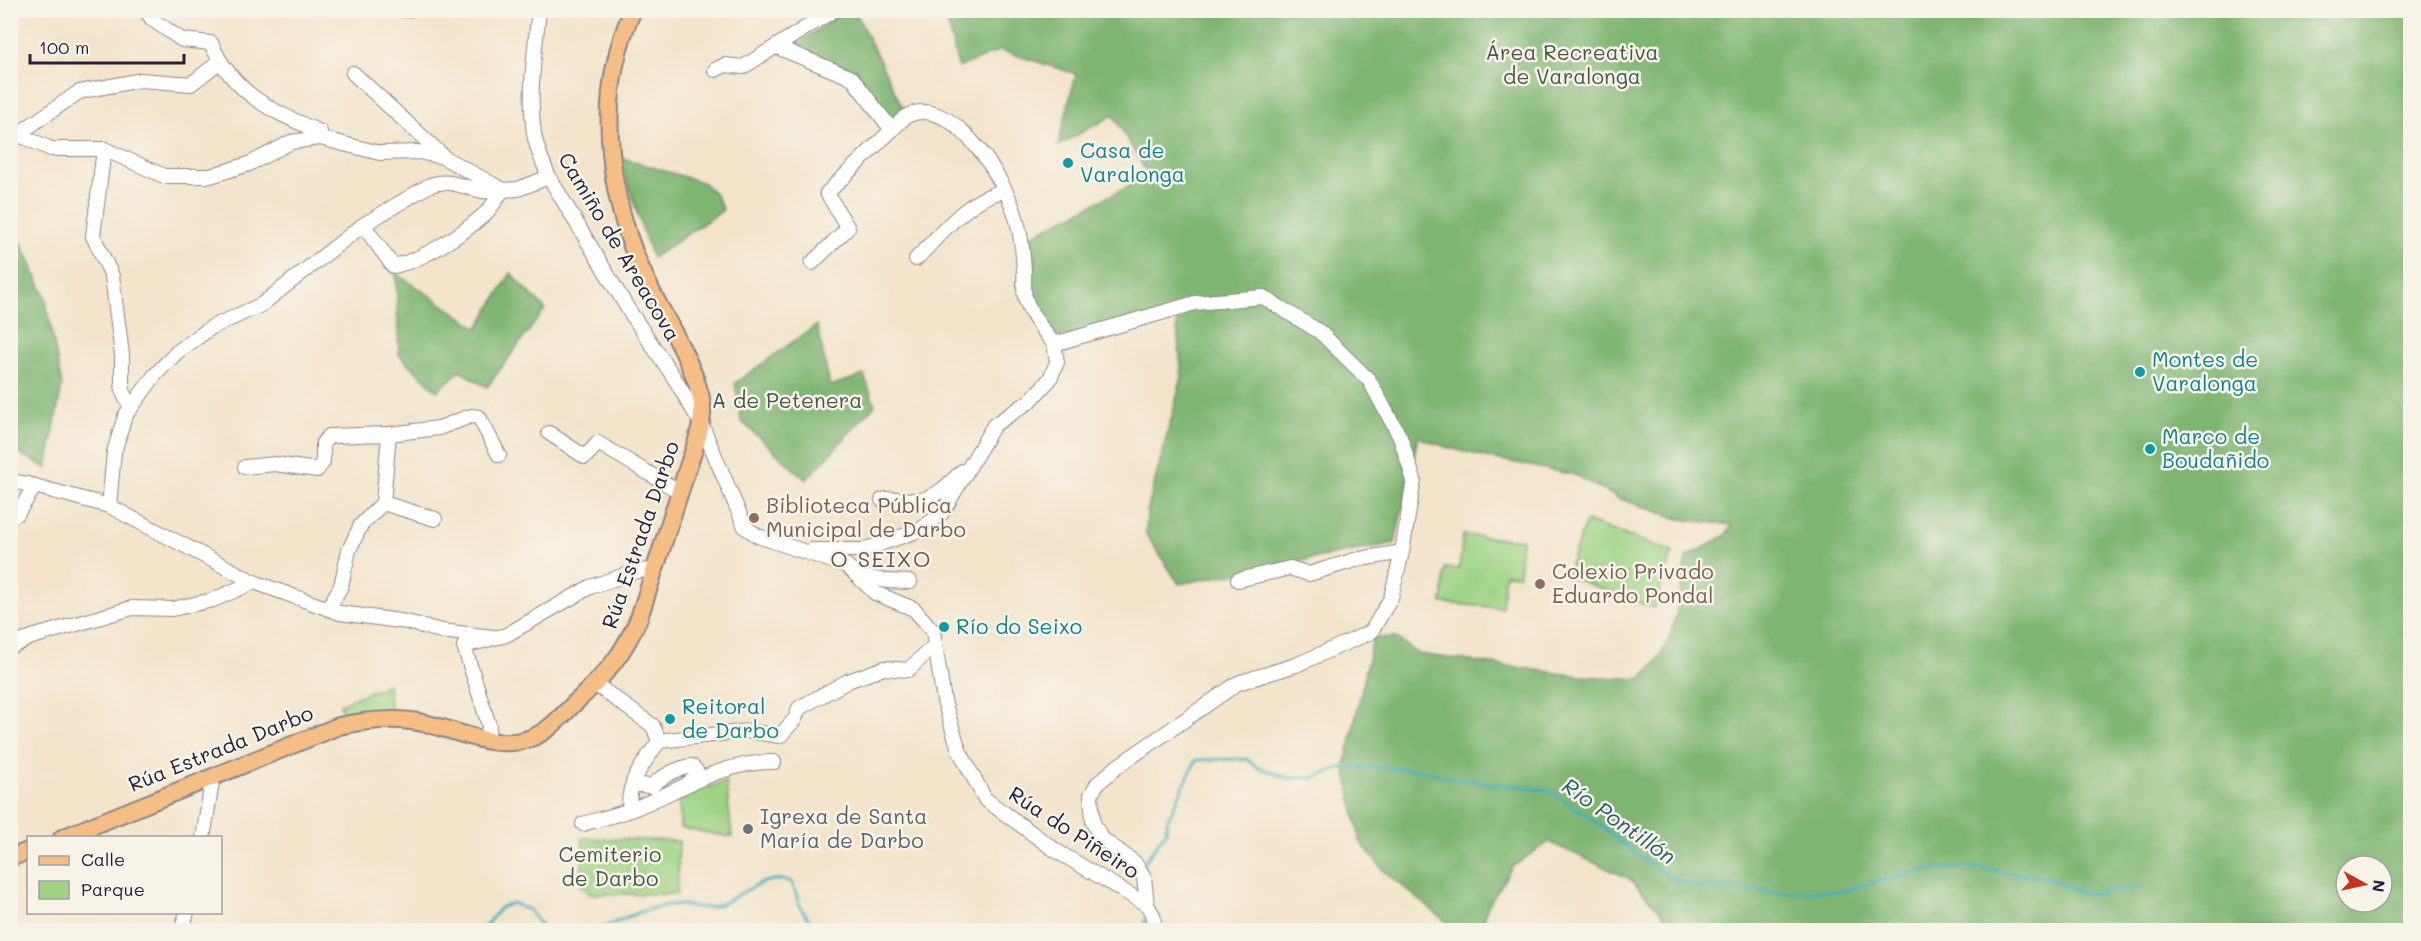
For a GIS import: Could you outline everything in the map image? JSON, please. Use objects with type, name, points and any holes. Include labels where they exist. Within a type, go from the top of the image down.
[{"type":"main road","name":"Rúa Estrada Darbo","points":[[64,836],[309,736],[339,726],[365,721],[412,721],[487,741],[506,743],[533,737],[546,730],[618,660],[628,643],[680,492],[697,439],[702,405],[697,385],[649,287],[632,244],[617,192],[609,144],[609,109],[618,53],[633,10]]},
{"type":"main road","points":[[10,858],[27,851]]},
{"type":"street","points":[[145,10],[153,20],[182,40],[211,43],[219,62],[244,92],[292,120],[320,132],[320,138]]},
{"type":"street","points":[[404,10],[409,10]]},
{"type":"street","name":"Camiño de Areacova","points":[[539,10],[533,74],[534,133],[549,177],[700,423]]},
{"type":"street","points":[[715,70],[725,65],[743,67],[834,10]]},
{"type":"street","points":[[777,46],[852,78],[892,130]]},
{"type":"street","points":[[14,132],[79,92],[141,80],[191,84],[219,62]]},
{"type":"street","points":[[353,74],[443,157],[503,190]]},
{"type":"street","points":[[801,550],[863,550],[920,530],[942,513],[994,425],[1030,401],[1050,379],[1057,362],[1054,344],[1039,326],[1025,297],[1024,269],[1015,212],[972,139],[961,129],[930,113],[918,111],[905,117],[827,193],[848,228],[812,262]]},
{"type":"street","points":[[14,132],[51,149],[104,149],[164,176],[210,176],[249,164],[291,142],[320,138],[380,153],[418,152],[443,157]]},
{"type":"street","points":[[104,149],[93,236],[112,276],[122,355],[122,386],[131,407]]},
{"type":"street","points":[[110,506],[114,452],[125,416],[155,375],[177,352],[212,327],[261,305],[363,225],[436,182],[452,182],[483,191],[518,189],[549,177]]},
{"type":"street","points":[[363,225],[393,266],[406,264],[461,233],[488,211],[503,190]]},
{"type":"street","points":[[916,259],[961,213],[989,196],[1004,191]]},
{"type":"street","points":[[1054,344],[1195,303],[1263,297],[1320,332],[1368,380],[1400,437],[1414,480],[1402,552],[1391,598],[1371,632],[1296,665],[1238,683],[1118,766],[1097,784],[1091,795],[1093,822],[1101,838],[1136,863],[1144,877],[1147,905],[1153,915],[1155,930]]},
{"type":"street","points":[[245,467],[275,464],[317,470],[323,462],[323,442],[329,436],[389,434],[439,428],[471,416],[479,417],[499,455]]},
{"type":"street","name":"Rúa do Piñeiro","points":[[700,423],[745,527],[758,536],[847,566],[875,593],[914,609],[933,631],[944,701],[959,750],[985,799],[1055,850],[1147,905]]},
{"type":"street","points":[[549,433],[585,457],[598,443],[680,492]]},
{"type":"street","points":[[328,609],[341,586],[349,550],[362,525],[382,504],[389,434]]},
{"type":"street","points":[[697,439],[713,450]]},
{"type":"street","points":[[882,500],[894,497],[917,501],[925,499],[950,483],[973,459]]},
{"type":"street","points":[[10,482],[35,486],[110,506],[254,582],[340,613],[407,622],[441,631],[493,637]]},
{"type":"street","points":[[10,517],[17,514],[35,486]]},
{"type":"street","points":[[382,504],[435,519]]},
{"type":"street","points":[[1238,580],[1290,568],[1309,574],[1355,560],[1402,552]]},
{"type":"street","points":[[487,741],[489,725],[464,646],[506,635],[590,587],[637,571],[654,570]]},
{"type":"street","points":[[856,574],[886,581],[910,582]]},
{"type":"street","points":[[10,647],[32,637],[132,608],[172,609],[213,600],[254,582]]},
{"type":"street","points":[[659,741],[748,731],[780,736],[795,719],[799,708],[848,681],[875,671],[885,668],[908,670],[935,645]]},
{"type":"street","points":[[595,684],[652,726],[659,741]]},
{"type":"street","points":[[630,810],[628,798],[634,779],[659,741]]},
{"type":"street","points":[[583,824],[630,810],[716,774],[745,765],[774,762]]},
{"type":"street","points":[[634,779],[639,785],[652,786],[683,767],[692,766],[697,772],[695,778],[676,791]]},
{"type":"street","points":[[203,836],[213,776]]},
{"type":"street","points":[[182,930],[186,914]]},
{"type":"green space","points":[[845,11],[855,11],[904,110],[887,121],[854,75],[792,47]]},
{"type":"green space","name":"Área Recreativa de Varalonga","points":[[945,11],[2410,11],[2410,930],[1668,930],[1662,913],[1630,879],[1549,842],[1512,867],[1488,906],[1480,930],[1456,930],[1383,870],[1360,841],[1345,766],[1373,638],[1395,637],[1419,654],[1579,676],[1640,679],[1652,667],[1669,639],[1678,608],[1686,558],[1726,535],[1732,525],[1679,519],[1618,498],[1575,475],[1486,457],[1418,437],[1395,543],[1179,584],[1146,534],[1147,512],[1182,377],[1176,318],[1057,337],[1031,297],[1030,236],[1149,176],[1113,115],[1058,146],[1076,74],[1000,50],[958,68]]},
{"type":"green space","points":[[619,157],[704,183],[715,194],[723,210],[652,258]]},
{"type":"green space","points":[[11,226],[19,237],[45,296],[62,385],[47,468],[11,449]]},
{"type":"green space","points":[[396,273],[478,328],[511,273],[545,309],[487,387],[460,371],[437,391],[399,355]]},
{"type":"green space","name":"A de Petenera","points":[[817,325],[830,386],[864,375],[875,405],[806,480],[741,421],[735,383]]},
{"type":"green space","points":[[1586,521],[1673,552],[1654,608],[1566,576]]},
{"type":"green space","points":[[1463,535],[1522,540],[1519,575],[1505,574],[1502,608],[1442,603],[1445,568],[1459,569]]},
{"type":"green space","points":[[388,684],[391,711],[342,713],[340,704]]},
{"type":"green space","name":"Cemiterio de Darbo","points":[[726,782],[732,837],[680,828],[679,795]]},
{"type":"green space","name":"Cemiterio de Darbo","points":[[583,838],[679,841],[677,894],[590,894],[581,885]]},
{"type":"waterway","name":"Río Pontillón","points":[[1144,867],[1143,864],[1166,832],[1167,821],[1196,760],[1247,759],[1257,767],[1289,778],[1313,778],[1340,768],[1364,767],[1420,770],[1456,779],[1548,790],[1585,814],[1671,878],[1693,886],[1776,892],[1842,891],[1917,871],[1970,867],[2047,878],[2084,894],[2141,888]]},
{"type":"waterway","name":"Río Pontillón","points":[[597,930],[652,908],[677,905],[705,908],[716,906],[772,880],[792,882],[800,906],[810,922],[838,930]]},
{"type":"waterway","name":"Río Pontillón","points":[[482,930],[500,908],[512,903],[529,910],[542,927],[548,930]]},
{"type":"waterway","name":"Río Pontillón","points":[[1137,930],[1144,926],[1146,919]]},
{"type":"place","name":"Casa de Varalonga","points":[[1068,163]]},
{"type":"place","name":"Montes de Varalonga","points":[[2140,372]]},
{"type":"place","name":"Marco de Boudañido","points":[[2150,449]]},
{"type":"place","name":"Biblioteca Pública Municipal de Darbo","points":[[754,518]]},
{"type":"place","name":"Colexio Privado Eduardo Pondal","points":[[1540,584]]},
{"type":"place","name":"Río do Seixo","points":[[944,627]]},
{"type":"place","name":"Reitoral de Darbo","points":[[670,719]]},
{"type":"place","name":"Igrexa de Santa María de Darbo","points":[[748,829]]},
{"type":"district","name":"O SEIXO","points":[[881,559]]}]
